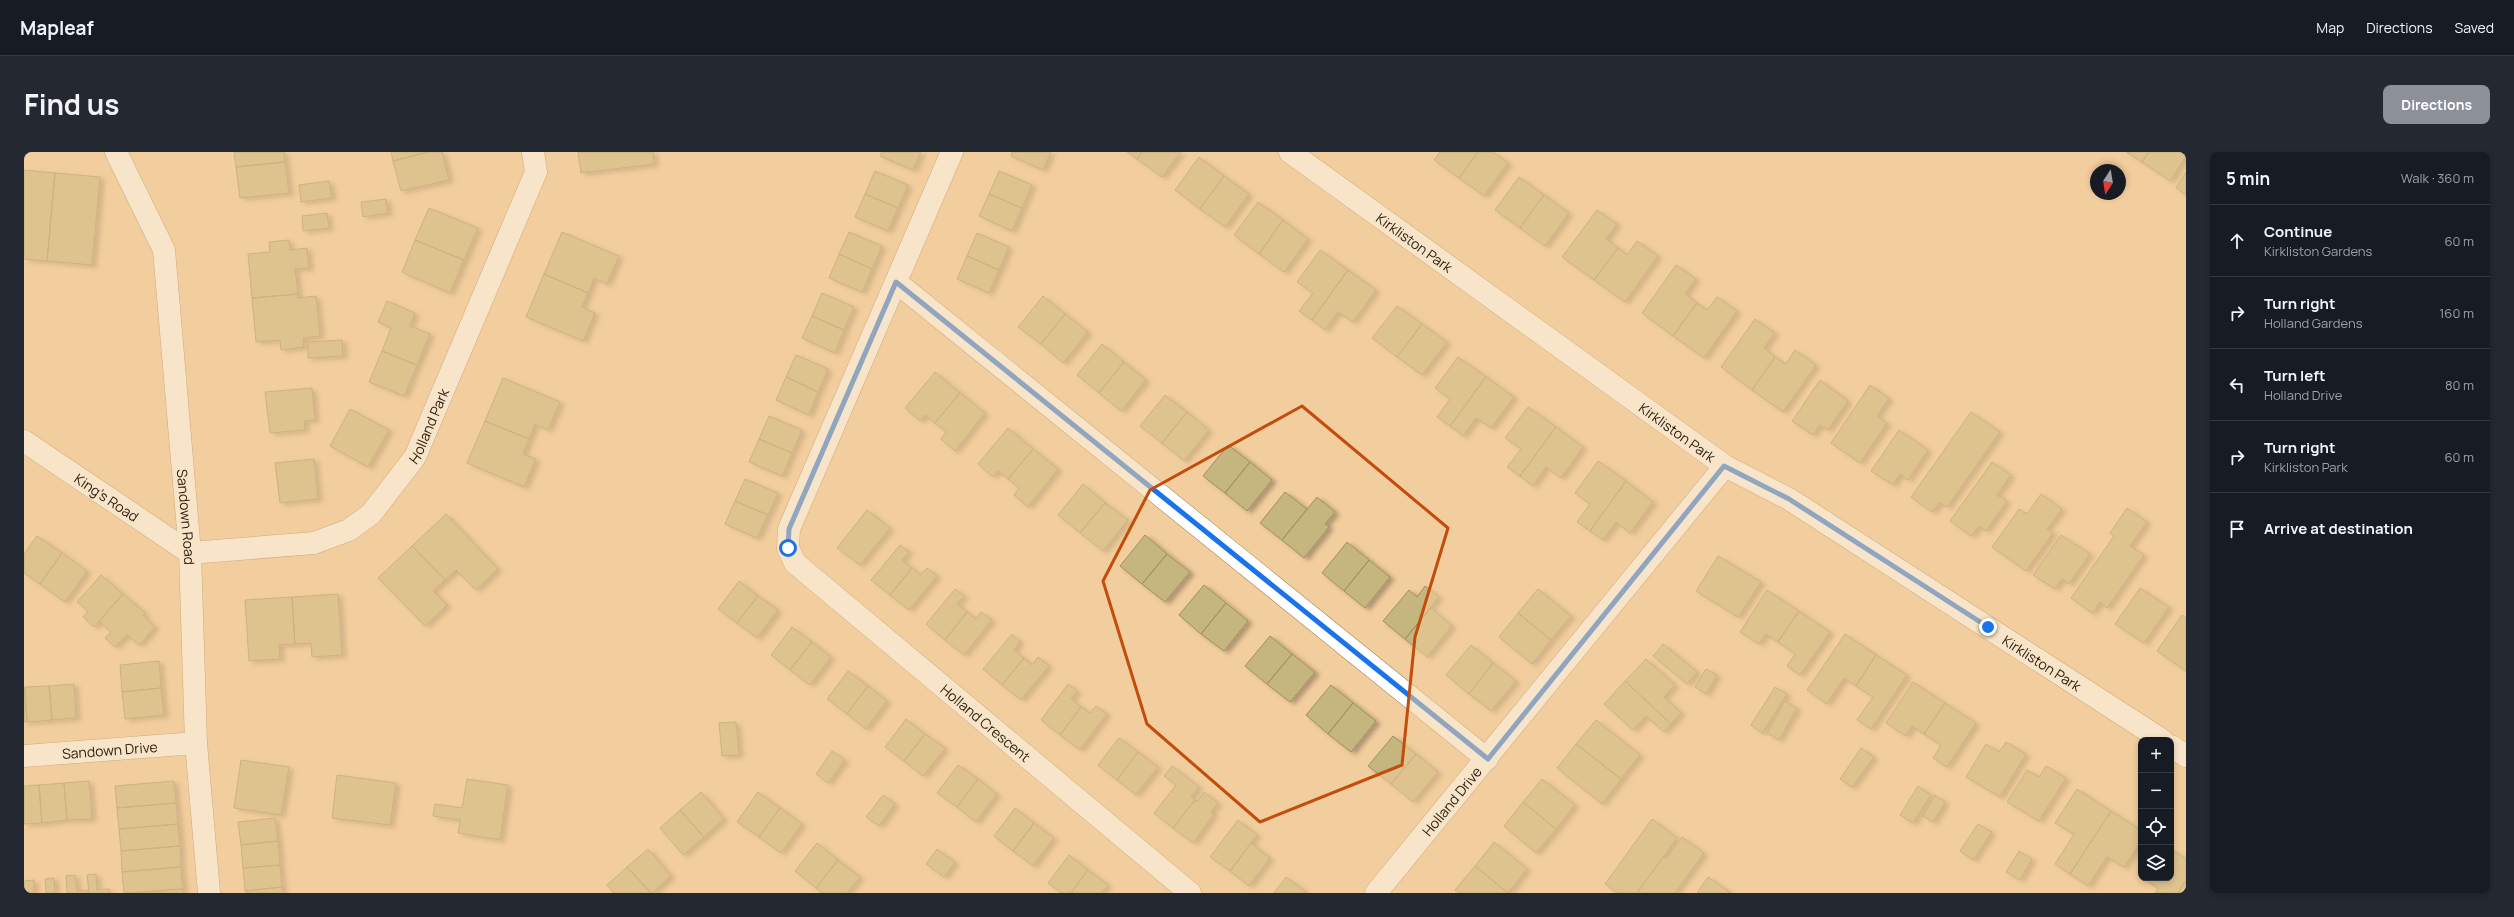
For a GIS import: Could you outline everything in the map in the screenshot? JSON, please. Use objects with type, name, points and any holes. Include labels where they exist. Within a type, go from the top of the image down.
[{"type":"street","name":"Sandown Road","points":[[116,152],[164,250],[190,553],[196,743],[209,893]]},
{"type":"street","name":"Holland Park","points":[[190,553],[314,543],[349,530],[371,514],[415,457],[536,172],[533,152]]},
{"type":"street","points":[[952,152],[896,282],[1488,759]]},
{"type":"street","name":"Kirkliston Park","points":[[1290,152],[1724,466],[1789,499],[2157,737]]},
{"type":"street","name":"Holland Crescent","points":[[896,282],[789,529],[788,548],[795,563],[1190,893]]},
{"type":"street","name":"King's Road","points":[[24,441],[190,553]]},
{"type":"street","name":"Holland Drive","points":[[1376,893],[1488,759],[1724,466]]},
{"type":"street","name":"Sandown Drive","points":[[24,756],[196,743]]},
{"type":"street","points":[[2174,748],[2186,756]]},
{"type":"highlighted area","points":[[1302,406],[1448,528],[1415,637],[1402,765],[1260,822],[1147,724],[1103,581],[1150,490]]},
{"type":"building","points":[[234,152],[284,152],[285,162],[236,167]]},
{"type":"building","points":[[391,152],[428,152],[393,161]]},
{"type":"building","points":[[428,152],[442,152],[449,180],[401,191],[393,161]]},
{"type":"building","points":[[578,152],[653,152],[654,164],[581,173]]},
{"type":"building","points":[[882,152],[921,152],[913,170],[880,156]]},
{"type":"building","points":[[1012,152],[1051,152],[1043,170],[1011,156]]},
{"type":"building","points":[[1127,152],[1142,152],[1137,159]]},
{"type":"building","points":[[1142,152],[1181,152],[1162,177],[1137,159]]},
{"type":"building","points":[[1440,152],[1478,152],[1459,178],[1434,160]]},
{"type":"building","points":[[1478,152],[1493,152],[1508,163],[1484,196],[1459,178]]},
{"type":"building","points":[[2126,152],[2149,152],[2142,162]]},
{"type":"building","points":[[2149,152],[2186,152],[2186,156],[2170,181],[2142,162]]},
{"type":"building","points":[[1199,157],[1224,176],[1200,209],[1175,190]]},
{"type":"building","points":[[285,162],[289,193],[240,198],[236,167]]},
{"type":"building","points":[[24,170],[55,173],[47,261],[24,259]]},
{"type":"building","points":[[875,171],[908,185],[898,208],[865,194]]},
{"type":"building","points":[[999,171],[1032,185],[1022,208],[989,194]]},
{"type":"building","points":[[2186,172],[2186,195],[2176,188]]},
{"type":"building","points":[[55,173],[100,177],[92,265],[47,261]]},
{"type":"building","points":[[1224,176],[1249,194],[1225,227],[1200,209]]},
{"type":"building","points":[[1519,177],[1544,195],[1520,228],[1495,210]]},
{"type":"building","points":[[329,181],[332,198],[301,202],[299,185]]},
{"type":"building","points":[[865,194],[898,208],[888,231],[855,217]]},
{"type":"building","points":[[989,194],[1022,208],[1012,231],[979,216]]},
{"type":"building","points":[[1544,195],[1569,213],[1545,246],[1520,228]]},
{"type":"building","points":[[386,199],[388,213],[363,217],[361,202]]},
{"type":"building","points":[[1258,202],[1283,220],[1259,254],[1234,235]]},
{"type":"building","points":[[429,208],[478,228],[464,260],[415,240]]},
{"type":"building","points":[[1597,210],[1617,224],[1606,239],[1618,248],[1594,280],[1562,257]]},
{"type":"building","points":[[327,213],[329,228],[303,231],[302,216]]},
{"type":"building","points":[[1283,220],[1308,239],[1284,272],[1259,254]]},
{"type":"building","points":[[562,232],[619,256],[607,284],[594,278],[588,293],[544,274]]},
{"type":"building","points":[[849,232],[882,246],[872,269],[839,254]]},
{"type":"building","points":[[977,233],[1009,247],[999,270],[967,256]]},
{"type":"building","points":[[289,240],[290,250],[307,248],[309,268],[295,269],[298,294],[252,298],[248,254],[270,252],[269,242]]},
{"type":"building","points":[[415,240],[464,260],[450,293],[402,272]]},
{"type":"building","points":[[1637,241],[1658,256],[1625,302],[1594,280],[1618,248],[1627,255]]},
{"type":"building","points":[[1320,250],[1348,270],[1312,320],[1299,311],[1313,293],[1297,282]]},
{"type":"building","points":[[839,254],[872,269],[862,292],[829,278]]},
{"type":"building","points":[[967,256],[999,270],[989,293],[957,279]]},
{"type":"building","points":[[1676,265],[1696,279],[1685,294],[1697,303],[1673,336],[1642,313]]},
{"type":"building","points":[[1348,270],[1376,290],[1353,322],[1338,312],[1325,330],[1312,320]]},
{"type":"building","points":[[544,274],[588,293],[582,307],[595,313],[583,341],[526,317]]},
{"type":"building","points":[[822,293],[854,307],[844,330],[812,316]]},
{"type":"building","points":[[298,294],[298,298],[316,296],[320,336],[303,338],[304,347],[281,350],[280,340],[256,342],[252,298]]},
{"type":"building","points":[[1043,296],[1065,314],[1041,344],[1018,327]]},
{"type":"building","points":[[1717,297],[1737,311],[1704,358],[1673,336],[1697,303],[1707,310]]},
{"type":"building","points":[[387,301],[415,313],[410,326],[430,334],[417,365],[382,351],[391,328],[378,322]]},
{"type":"building","points":[[1397,306],[1422,324],[1397,357],[1372,338]]},
{"type":"building","points":[[1065,314],[1088,332],[1063,363],[1041,344]]},
{"type":"building","points":[[812,316],[844,330],[835,353],[802,338]]},
{"type":"building","points":[[1755,319],[1775,333],[1764,348],[1775,357],[1752,390],[1721,367]]},
{"type":"building","points":[[1422,324],[1447,342],[1422,375],[1397,357]]},
{"type":"building","points":[[342,340],[343,356],[308,358],[308,342]]},
{"type":"building","points":[[1102,344],[1124,362],[1099,393],[1077,375]]},
{"type":"building","points":[[1795,350],[1816,365],[1783,412],[1752,390],[1775,357],[1786,364]]},
{"type":"building","points":[[382,351],[417,365],[404,396],[369,382]]},
{"type":"building","points":[[796,355],[828,369],[818,392],[786,377]]},
{"type":"building","points":[[1458,357],[1486,377],[1450,426],[1437,417],[1450,399],[1435,388]]},
{"type":"building","points":[[1124,362],[1146,380],[1121,411],[1099,393]]},
{"type":"building","points":[[935,372],[960,393],[935,423],[925,415],[920,421],[905,408]]},
{"type":"building","points":[[786,377],[818,392],[809,415],[776,400]]},
{"type":"building","points":[[1486,377],[1514,397],[1491,428],[1476,418],[1463,436],[1450,426]]},
{"type":"building","points":[[503,378],[560,402],[548,430],[535,424],[529,439],[485,421]]},
{"type":"building","points":[[1820,380],[1848,401],[1828,430],[1820,425],[1813,435],[1792,421]]},
{"type":"building","points":[[1870,385],[1889,398],[1877,416],[1887,423],[1860,463],[1831,443]]},
{"type":"building","points":[[312,388],[315,420],[304,421],[305,430],[270,433],[265,392]]},
{"type":"building","points":[[960,393],[985,413],[955,451],[941,439],[946,432],[935,423]]},
{"type":"building","points":[[1165,395],[1187,412],[1162,443],[1140,426]]},
{"type":"building","points":[[1528,407],[1556,427],[1520,476],[1507,467],[1521,449],[1505,438]]},
{"type":"building","points":[[350,409],[389,430],[368,467],[330,446]]},
{"type":"building","points":[[1187,412],[1209,430],[1184,461],[1162,443]]},
{"type":"building","points":[[1971,412],[2000,432],[1947,507],[1940,502],[1932,512],[1911,497]]},
{"type":"building","points":[[769,416],[802,430],[792,453],[759,439]]},
{"type":"building","points":[[485,421],[529,439],[523,454],[536,459],[524,487],[467,463]]},
{"type":"building","points":[[1556,427],[1583,447],[1561,478],[1546,467],[1533,486],[1520,476]]},
{"type":"building","points":[[1008,428],[1033,449],[1008,479],[998,471],[993,477],[978,464]]},
{"type":"building","points":[[1899,430],[1928,450],[1908,480],[1900,474],[1893,485],[1871,471]]},
{"type":"building","points":[[759,439],[792,453],[782,476],[749,462]]},
{"type":"building","points":[[1228,445],[1250,462],[1225,493],[1203,476]]},
{"type":"building","points":[[1033,449],[1058,469],[1028,507],[1014,495],[1019,488],[1008,479]]},
{"type":"building","points":[[314,459],[318,499],[280,503],[275,463]]},
{"type":"building","points":[[1598,461],[1626,481],[1590,531],[1577,522],[1590,504],[1575,493]]},
{"type":"building","points":[[1250,462],[1272,480],[1247,511],[1225,493]]},
{"type":"building","points":[[1992,462],[2011,475],[1997,495],[2007,501],[1986,531],[1979,526],[1971,536],[1950,521]]},
{"type":"building","points":[[745,479],[778,493],[768,515],[735,501]]},
{"type":"building","points":[[1626,481],[1653,502],[1630,533],[1616,522],[1603,540],[1590,531]]},
{"type":"building","points":[[1083,484],[1105,503],[1080,533],[1058,515]]},
{"type":"building","points":[[1285,492],[1307,509],[1282,540],[1260,523]]},
{"type":"building","points":[[2041,494],[2062,509],[2047,529],[2053,533],[2026,571],[1992,547],[2019,509],[2027,514]]},
{"type":"building","points":[[1317,497],[1335,512],[1325,524],[1329,527],[1304,558],[1282,540]]},
{"type":"building","points":[[735,501],[768,515],[757,538],[725,524]]},
{"type":"building","points":[[1105,503],[1128,520],[1103,551],[1080,533]]},
{"type":"building","points":[[2127,508],[2147,522],[2130,546],[2144,555],[2107,608],[2100,602],[2092,613],[2071,598],[2114,536],[2110,533]]},
{"type":"building","points":[[867,510],[890,528],[860,565],[837,548]]},
{"type":"building","points":[[446,514],[498,569],[476,590],[456,570],[445,580],[412,546]]},
{"type":"building","points":[[1145,535],[1167,554],[1142,584],[1120,566]]},
{"type":"building","points":[[2061,535],[2090,554],[2069,584],[2062,579],[2055,589],[2033,575]]},
{"type":"building","points":[[37,536],[62,553],[40,584],[24,573],[24,554]]},
{"type":"building","points":[[1347,542],[1369,560],[1344,591],[1322,573]]},
{"type":"building","points":[[900,545],[909,552],[902,560],[912,568],[890,595],[871,580]]},
{"type":"building","points":[[412,546],[445,580],[433,591],[447,605],[425,626],[378,578]]},
{"type":"building","points":[[62,553],[87,571],[65,602],[40,584]]},
{"type":"building","points":[[1167,554],[1190,572],[1165,602],[1142,584]]},
{"type":"building","points":[[1718,556],[1761,582],[1738,617],[1696,591]]},
{"type":"building","points":[[1369,560],[1390,577],[1365,608],[1344,591]]},
{"type":"building","points":[[912,568],[920,575],[927,568],[937,576],[909,610],[890,595]]},
{"type":"building","points":[[101,575],[123,594],[94,627],[83,617],[88,611],[77,602]]},
{"type":"building","points":[[739,581],[758,596],[737,623],[718,609]]},
{"type":"building","points":[[1204,585],[1226,603],[1201,634],[1179,615]]},
{"type":"building","points":[[1425,586],[1439,597],[1405,639],[1383,621],[1409,590],[1417,597]]},
{"type":"building","points":[[2140,588],[2169,607],[2144,643],[2115,624]]},
{"type":"building","points":[[955,589],[964,596],[957,604],[967,612],[945,640],[926,624]]},
{"type":"building","points":[[1538,589],[1571,616],[1551,640],[1518,613]]},
{"type":"building","points":[[1767,590],[1799,611],[1778,642],[1766,634],[1759,644],[1740,632]]},
{"type":"building","points":[[123,594],[145,613],[143,616],[155,627],[139,645],[127,635],[115,647],[105,638],[111,632],[99,621]]},
{"type":"building","points":[[338,594],[342,655],[312,657],[311,643],[295,644],[292,597]]},
{"type":"building","points":[[758,596],[778,610],[757,638],[737,623]]},
{"type":"building","points":[[292,597],[295,644],[279,645],[280,659],[249,661],[245,600]]},
{"type":"building","points":[[1226,603],[1248,621],[1224,651],[1201,634]]},
{"type":"building","points":[[1431,608],[1452,626],[1427,657],[1405,639]]},
{"type":"building","points":[[1799,611],[1830,632],[1800,675],[1787,666],[1795,654],[1778,642]]},
{"type":"building","points":[[967,612],[976,619],[981,612],[992,620],[964,655],[945,640]]},
{"type":"building","points":[[1518,613],[1551,640],[1532,664],[1499,637]]},
{"type":"building","points":[[2182,615],[2186,618],[2186,671],[2157,651]]},
{"type":"building","points":[[792,627],[812,642],[790,670],[771,655]]},
{"type":"building","points":[[1012,634],[1020,642],[1014,650],[1024,658],[1002,685],[983,669]]},
{"type":"building","points":[[1845,634],[1876,655],[1856,686],[1844,678],[1827,704],[1807,690]]},
{"type":"building","points":[[1270,636],[1292,654],[1267,684],[1245,666]]},
{"type":"building","points":[[812,642],[831,657],[810,685],[790,670]]},
{"type":"building","points":[[1663,644],[1697,672],[1687,684],[1653,656]]},
{"type":"building","points":[[1471,645],[1493,663],[1469,694],[1446,675]]},
{"type":"building","points":[[1292,654],[1315,672],[1290,702],[1267,684]]},
{"type":"building","points":[[1876,655],[1907,675],[1871,729],[1857,720],[1873,697],[1856,686]]},
{"type":"building","points":[[1038,657],[1049,666],[1021,700],[1002,685],[1024,658],[1032,665]]},
{"type":"building","points":[[1646,659],[1675,685],[1664,697],[1681,713],[1671,724],[1625,681]]},
{"type":"building","points":[[159,661],[161,688],[122,692],[120,665]]},
{"type":"building","points":[[1493,663],[1516,681],[1491,711],[1469,694]]},
{"type":"building","points":[[1706,669],[1717,675],[1706,694],[1695,687]]},
{"type":"building","points":[[848,671],[868,686],[847,714],[827,699]]},
{"type":"building","points":[[1625,681],[1671,724],[1664,732],[1646,716],[1633,730],[1604,704]]},
{"type":"building","points":[[1913,682],[1945,703],[1924,734],[1912,726],[1906,736],[1886,723]]},
{"type":"building","points":[[74,684],[76,718],[52,720],[49,686]]},
{"type":"building","points":[[1068,684],[1077,691],[1071,699],[1081,707],[1060,735],[1041,720]]},
{"type":"building","points":[[1331,685],[1353,703],[1328,734],[1306,715]]},
{"type":"building","points":[[49,686],[52,720],[27,722],[25,687]]},
{"type":"building","points":[[868,686],[887,701],[866,729],[847,714]]},
{"type":"building","points":[[24,687],[27,722],[24,722]]},
{"type":"building","points":[[1775,687],[1787,694],[1762,733],[1751,725]]},
{"type":"building","points":[[161,688],[164,715],[125,719],[122,692]]},
{"type":"building","points":[[1785,701],[1797,708],[1779,740],[1767,733]]},
{"type":"building","points":[[1353,703],[1376,721],[1351,752],[1328,734]]},
{"type":"building","points":[[1945,703],[1976,723],[1947,767],[1933,758],[1941,745],[1924,734]]},
{"type":"building","points":[[1096,706],[1107,714],[1080,750],[1060,735],[1081,707],[1090,713]]},
{"type":"building","points":[[906,719],[925,734],[904,761],[885,747]]},
{"type":"building","points":[[1596,720],[1640,755],[1621,779],[1576,744]]},
{"type":"building","points":[[736,722],[739,755],[722,756],[719,723]]},
{"type":"building","points":[[925,734],[945,748],[923,776],[904,761]]},
{"type":"building","points":[[1393,736],[1416,754],[1391,784],[1368,766]]},
{"type":"building","points":[[1119,738],[1138,752],[1117,780],[1098,765]]},
{"type":"building","points":[[2006,742],[2026,754],[2000,797],[1966,777],[1986,744],[1999,752]]},
{"type":"building","points":[[1576,744],[1621,779],[1602,804],[1557,768]]},
{"type":"building","points":[[1861,748],[1874,757],[1852,787],[1840,779]]},
{"type":"building","points":[[832,751],[845,760],[828,783],[816,774]]},
{"type":"building","points":[[1138,752],[1158,767],[1136,795],[1117,780]]},
{"type":"building","points":[[1416,754],[1438,772],[1413,802],[1391,784]]},
{"type":"building","points":[[241,760],[289,767],[281,815],[234,808]]},
{"type":"building","points":[[958,765],[978,779],[957,807],[937,793]]},
{"type":"building","points":[[1172,766],[1199,787],[1191,797],[1195,800],[1173,828],[1154,813],[1176,785],[1164,776]]},
{"type":"building","points":[[2046,766],[2066,778],[2039,821],[2007,802],[2027,770],[2039,777]]},
{"type":"building","points":[[337,775],[396,783],[390,825],[332,818]]},
{"type":"building","points":[[467,779],[508,785],[500,840],[458,833],[460,820],[433,816],[435,804],[462,808]]},
{"type":"building","points":[[978,779],[997,794],[976,822],[957,807]]},
{"type":"building","points":[[1542,779],[1575,805],[1556,829],[1523,802]]},
{"type":"building","points":[[89,781],[92,819],[67,820],[64,783]]},
{"type":"building","points":[[174,781],[176,803],[117,808],[115,786]]},
{"type":"building","points":[[64,783],[67,820],[42,823],[39,785]]},
{"type":"building","points":[[39,785],[42,823],[24,824],[24,786]]},
{"type":"building","points":[[1918,786],[1931,795],[1913,823],[1900,815]]},
{"type":"building","points":[[2077,789],[2111,811],[2070,874],[2055,864],[2074,834],[2055,823]]},
{"type":"building","points":[[701,792],[724,819],[704,837],[680,810]]},
{"type":"building","points":[[758,792],[780,808],[759,837],[737,822]]},
{"type":"building","points":[[1204,792],[1218,803],[1211,812],[1214,814],[1193,843],[1173,828],[1195,800],[1197,802]]},
{"type":"building","points":[[883,795],[895,804],[879,826],[866,817]]},
{"type":"building","points":[[1935,795],[1945,802],[1933,822],[1923,816]]},
{"type":"building","points":[[1523,802],[1556,829],[1536,853],[1504,826]]},
{"type":"building","points":[[176,803],[178,824],[119,829],[117,808]]},
{"type":"building","points":[[780,808],[802,824],[781,853],[759,837]]},
{"type":"building","points":[[1015,808],[1034,823],[1013,851],[994,836]]},
{"type":"building","points":[[680,810],[704,837],[683,855],[660,828]]},
{"type":"building","points":[[2111,811],[2138,828],[2138,846],[2124,867],[2107,857],[2088,886],[2070,874]]},
{"type":"building","points":[[275,818],[278,841],[241,845],[238,822]]},
{"type":"building","points":[[1652,819],[1677,838],[1637,893],[1617,893],[1605,884]]},
{"type":"building","points":[[1238,820],[1257,835],[1230,871],[1210,857]]},
{"type":"building","points":[[1034,823],[1054,838],[1033,866],[1013,851]]},
{"type":"building","points":[[178,824],[180,846],[121,851],[119,829]]},
{"type":"building","points":[[1978,824],[1992,832],[1973,860],[1960,851]]},
{"type":"building","points":[[1682,837],[1704,853],[1675,893],[1637,893],[1663,857],[1666,859]]},
{"type":"building","points":[[278,841],[280,865],[243,868],[241,845]]},
{"type":"building","points":[[1494,842],[1527,869],[1508,893],[1475,866]]},
{"type":"building","points":[[817,843],[838,860],[816,888],[795,871]]},
{"type":"building","points":[[1251,843],[1270,858],[1249,886],[1230,871]]},
{"type":"building","points":[[180,846],[181,867],[122,872],[121,851]]},
{"type":"building","points":[[648,849],[671,876],[652,893],[627,867]]},
{"type":"building","points":[[937,849],[955,862],[944,877],[926,864]]},
{"type":"building","points":[[2019,851],[2032,859],[2020,880],[2006,872]]},
{"type":"building","points":[[2174,851],[2186,859],[2186,880],[2178,893],[2155,893],[2158,888],[2148,881],[2174,881]]},
{"type":"building","points":[[1069,855],[1088,870],[1071,893],[1061,893],[1048,883]]},
{"type":"building","points":[[838,860],[860,877],[847,893],[822,893],[816,888]]},
{"type":"building","points":[[280,865],[282,887],[245,891],[243,868]]},
{"type":"building","points":[[1475,866],[1508,893],[1459,893],[1455,890]]},
{"type":"building","points":[[181,867],[183,889],[124,893],[122,872]]},
{"type":"building","points":[[627,867],[650,893],[614,893],[607,885]]},
{"type":"building","points":[[1088,870],[1108,885],[1101,893],[1071,893]]},
{"type":"building","points":[[96,874],[97,890],[109,889],[110,893],[89,893],[87,875]]},
{"type":"building","points":[[75,875],[77,891],[88,890],[89,893],[67,893],[66,876]]},
{"type":"building","points":[[1286,877],[1306,892],[1274,893]]},
{"type":"building","points":[[1708,877],[1731,893],[1697,893]]},
{"type":"building","points":[[54,878],[55,893],[46,893],[45,879]]},
{"type":"building","points":[[34,880],[34,893],[25,893],[24,881]]},
{"type":"building","points":[[2186,880],[2186,893],[2178,893]]},
{"type":"building","points":[[282,887],[283,893],[246,893],[245,891]]},
{"type":"building","points":[[183,889],[184,893],[134,893]]},
{"type":"route","points":[[788,548],[789,529],[896,282],[1488,759],[1645,562],[1724,466],[1789,499],[1988,627]]}]
